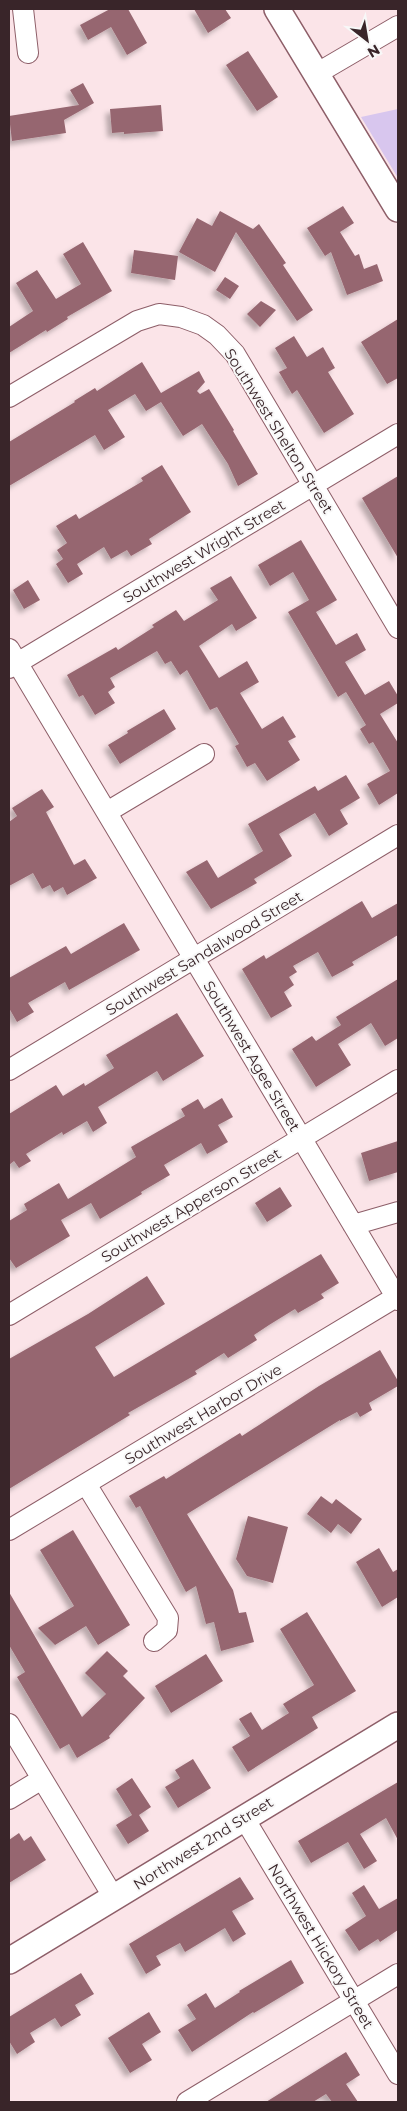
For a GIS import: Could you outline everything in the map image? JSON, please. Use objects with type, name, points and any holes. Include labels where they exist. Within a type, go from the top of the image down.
[{"type":"main road","points":[[277,9],[398,209]]},
{"type":"main road","name":"Northwest 2nd Street","points":[[9,1961],[398,1725]]},
{"type":"street","points":[[23,9],[28,53]]},
{"type":"street","points":[[316,74],[398,26]]},
{"type":"street","name":"Southwest Shelton Street","points":[[9,397],[137,321],[160,314],[182,317],[202,325],[217,335],[235,354],[398,628]]},
{"type":"street","name":"Southwest Wright Street","points":[[12,660],[398,434]]},
{"type":"street","name":"Southwest Agee Street","points":[[12,660],[107,812],[397,1299]]},
{"type":"street","points":[[107,812],[204,754]]},
{"type":"street","name":"Southwest Sandalwood Street","points":[[9,1070],[398,835]]},
{"type":"street","name":"Southwest Apperson Street","points":[[9,1314],[398,1080]]},
{"type":"street","points":[[353,1225],[398,1212]]},
{"type":"street","name":"Southwest Harbor Drive","points":[[9,1530],[397,1299]]},
{"type":"street","points":[[86,1484],[168,1618],[168,1630],[154,1641]]},
{"type":"street","points":[[9,1724],[114,1898]]},
{"type":"street","points":[[9,1799],[42,1779]]},
{"type":"street","name":"Northwest Hickory Street","points":[[244,1818],[398,2074]]},
{"type":"street","points":[[187,2102],[398,1974]]},
{"type":"shaded area","points":[[398,109],[398,178],[361,117]]},
{"type":"building","points":[[110,9],[128,9],[147,43],[127,55],[111,27],[88,40],[80,25]]},
{"type":"building","points":[[194,9],[225,9],[231,18],[208,33]]},
{"type":"building","points":[[248,51],[278,97],[257,111],[226,65]]},
{"type":"building","points":[[83,83],[94,103],[64,120],[66,133],[12,141],[9,116],[79,105],[70,90]]},
{"type":"building","points":[[161,105],[163,131],[112,133],[110,109]]},
{"type":"building","points":[[343,206],[354,223],[340,232],[355,256],[359,254],[364,269],[377,264],[383,281],[347,295],[331,252],[325,256],[307,228]]},
{"type":"building","points":[[220,211],[253,229],[259,224],[286,263],[283,265],[313,310],[297,321],[236,232],[215,272],[179,252],[197,218],[212,226]]},
{"type":"building","points":[[83,242],[112,291],[67,317],[68,319],[47,332],[46,330],[9,353],[9,327],[33,311],[16,283],[37,270],[56,299],[81,284],[63,254]]},
{"type":"building","points":[[134,250],[178,256],[175,280],[131,273]]},
{"type":"building","points":[[225,277],[239,286],[230,299],[216,290]]},
{"type":"building","points":[[261,301],[276,310],[260,327],[247,314]]},
{"type":"building","points":[[398,319],[398,378],[387,384],[361,342]]},
{"type":"building","points":[[294,336],[307,357],[323,347],[335,368],[328,372],[354,414],[324,433],[297,390],[292,394],[279,372],[287,368],[275,348]]},
{"type":"building","points":[[142,362],[161,393],[199,371],[205,382],[197,391],[200,394],[209,389],[258,474],[238,486],[228,464],[202,424],[183,436],[161,402],[146,411],[135,394],[108,410],[125,437],[104,450],[95,435],[9,486],[9,442],[95,388],[97,391]]},
{"type":"building","points":[[162,465],[191,512],[149,539],[152,544],[131,556],[127,550],[111,559],[104,547],[77,564],[83,574],[68,583],[56,564],[63,559],[57,550],[67,543],[56,526],[76,514],[79,519],[143,481],[141,478]]},
{"type":"building","points":[[398,476],[398,558],[362,498]]},
{"type":"building","points":[[301,540],[337,600],[316,612],[336,645],[357,633],[366,650],[345,662],[365,695],[389,681],[398,696],[398,703],[380,714],[398,743],[398,793],[379,805],[367,784],[390,771],[373,742],[369,744],[360,729],[366,725],[346,692],[338,697],[288,612],[309,600],[293,572],[270,586],[258,565]]},
{"type":"building","points":[[231,576],[257,618],[236,631],[232,624],[199,646],[219,678],[247,661],[259,682],[240,693],[262,729],[283,716],[296,737],[288,741],[300,760],[267,781],[255,763],[247,767],[235,746],[239,744],[217,707],[210,710],[187,670],[180,675],[171,661],[165,664],[157,651],[110,678],[115,687],[108,692],[115,703],[95,715],[83,695],[79,697],[67,675],[116,647],[118,650],[154,627],[152,625],[176,610],[184,621],[218,600],[210,588]]},
{"type":"building","points":[[28,580],[40,600],[24,609],[13,590]]},
{"type":"building","points":[[164,709],[176,729],[120,764],[108,745],[128,733],[127,731]]},
{"type":"building","points":[[346,775],[360,798],[340,810],[348,824],[329,836],[315,813],[279,834],[292,856],[254,879],[257,883],[211,909],[186,872],[207,860],[218,878],[263,851],[248,824],[315,786],[318,791]]},
{"type":"building","points":[[42,789],[54,807],[46,812],[74,865],[85,859],[97,878],[67,895],[63,887],[54,892],[50,885],[42,889],[33,873],[9,886],[9,822],[17,816],[12,808]]},
{"type":"building","points":[[362,901],[372,918],[398,903],[398,935],[352,962],[354,965],[332,977],[318,952],[293,966],[297,972],[289,977],[294,985],[284,992],[292,1006],[271,1018],[242,969],[264,955],[266,959]]},
{"type":"building","points":[[124,923],[140,950],[69,990],[65,982],[28,1003],[34,1012],[17,1022],[9,1008],[9,978],[66,946],[71,954]]},
{"type":"building","points":[[398,979],[398,1038],[385,1046],[371,1023],[338,1044],[351,1065],[316,1087],[292,1049],[312,1036],[316,1041],[341,1025],[336,1017]]},
{"type":"building","points":[[177,1013],[204,1056],[163,1081],[157,1071],[98,1107],[107,1123],[93,1132],[87,1121],[63,1135],[62,1132],[26,1154],[31,1161],[19,1168],[14,1161],[9,1165],[9,1114],[56,1085],[63,1096],[84,1083],[85,1086],[114,1068],[106,1055]]},
{"type":"building","points":[[222,1098],[233,1117],[218,1125],[228,1142],[207,1154],[201,1143],[164,1165],[170,1175],[100,1219],[91,1203],[61,1220],[70,1236],[16,1268],[9,1258],[9,1221],[27,1210],[24,1204],[59,1183],[68,1199],[136,1157],[131,1147],[185,1116],[181,1109],[198,1099],[204,1109]]},
{"type":"building","points":[[398,1141],[398,1172],[369,1181],[361,1153]]},
{"type":"building","points":[[280,1187],[292,1206],[267,1222],[255,1203]]},
{"type":"building","points":[[321,1254],[339,1283],[321,1294],[324,1298],[298,1313],[295,1309],[254,1335],[257,1340],[228,1358],[224,1353],[195,1371],[197,1374],[128,1413],[130,1415],[9,1489],[9,1359],[88,1314],[147,1276],[165,1304],[95,1347],[114,1377]]},
{"type":"building","points":[[380,1350],[398,1381],[398,1386],[369,1403],[372,1410],[360,1417],[357,1412],[340,1420],[187,1514],[233,1590],[239,1613],[246,1612],[254,1642],[221,1651],[214,1622],[206,1624],[196,1586],[186,1592],[140,1506],[136,1508],[129,1496],[164,1476],[166,1479],[240,1433],[242,1436],[319,1386]]},
{"type":"building","points":[[321,1496],[332,1504],[336,1499],[362,1519],[351,1534],[338,1524],[331,1533],[307,1514]]},
{"type":"building","points":[[248,1516],[288,1527],[273,1583],[247,1576],[236,1559]]},
{"type":"building","points":[[73,1530],[130,1625],[98,1645],[86,1626],[55,1645],[38,1628],[74,1606],[40,1550]]},
{"type":"building","points":[[379,1548],[393,1572],[398,1569],[398,1597],[382,1607],[356,1562]]},
{"type":"building","points":[[9,1592],[82,1717],[106,1694],[85,1673],[107,1651],[128,1671],[123,1676],[145,1698],[109,1736],[110,1738],[77,1758],[69,1744],[60,1749],[17,1677],[25,1672],[9,1645]]},
{"type":"building","points":[[307,1612],[356,1691],[312,1717],[318,1728],[248,1772],[232,1747],[250,1736],[239,1719],[251,1712],[262,1730],[289,1713],[283,1704],[314,1685],[280,1629]]},
{"type":"building","points":[[206,1654],[223,1681],[171,1713],[155,1686]]},
{"type":"building","points":[[193,1759],[211,1788],[178,1808],[165,1787],[180,1778],[175,1770]]},
{"type":"building","points":[[132,1778],[151,1807],[139,1815],[149,1831],[128,1844],[116,1825],[132,1815],[116,1789]]},
{"type":"building","points":[[398,1782],[398,1840],[386,1818],[360,1834],[377,1861],[364,1869],[348,1842],[311,1863],[298,1841]]},
{"type":"building","points":[[19,1833],[24,1841],[31,1836],[46,1860],[9,1883],[9,1840]]},
{"type":"building","points":[[240,1877],[254,1899],[232,1911],[246,1934],[233,1942],[225,1928],[185,1952],[180,1943],[156,1956],[161,1965],[146,1974],[129,1944]]},
{"type":"building","points":[[364,1885],[379,1909],[398,1898],[398,1930],[380,1942],[378,1939],[359,1951],[345,1930],[366,1916],[352,1893]]},
{"type":"building","points":[[291,1960],[304,1983],[253,2012],[192,2052],[178,2030],[196,2019],[187,2005],[206,1993],[215,2008],[239,1991]]},
{"type":"building","points":[[81,1973],[94,1994],[75,2005],[81,2015],[61,2027],[55,2018],[30,2033],[35,2042],[17,2054],[9,2041],[9,2017]]},
{"type":"building","points":[[149,2012],[161,2032],[142,2044],[152,2060],[130,2073],[108,2038]]},
{"type":"building","points":[[346,2052],[360,2075],[346,2084],[358,2102],[332,2102],[326,2094],[313,2102],[266,2102]]}]
